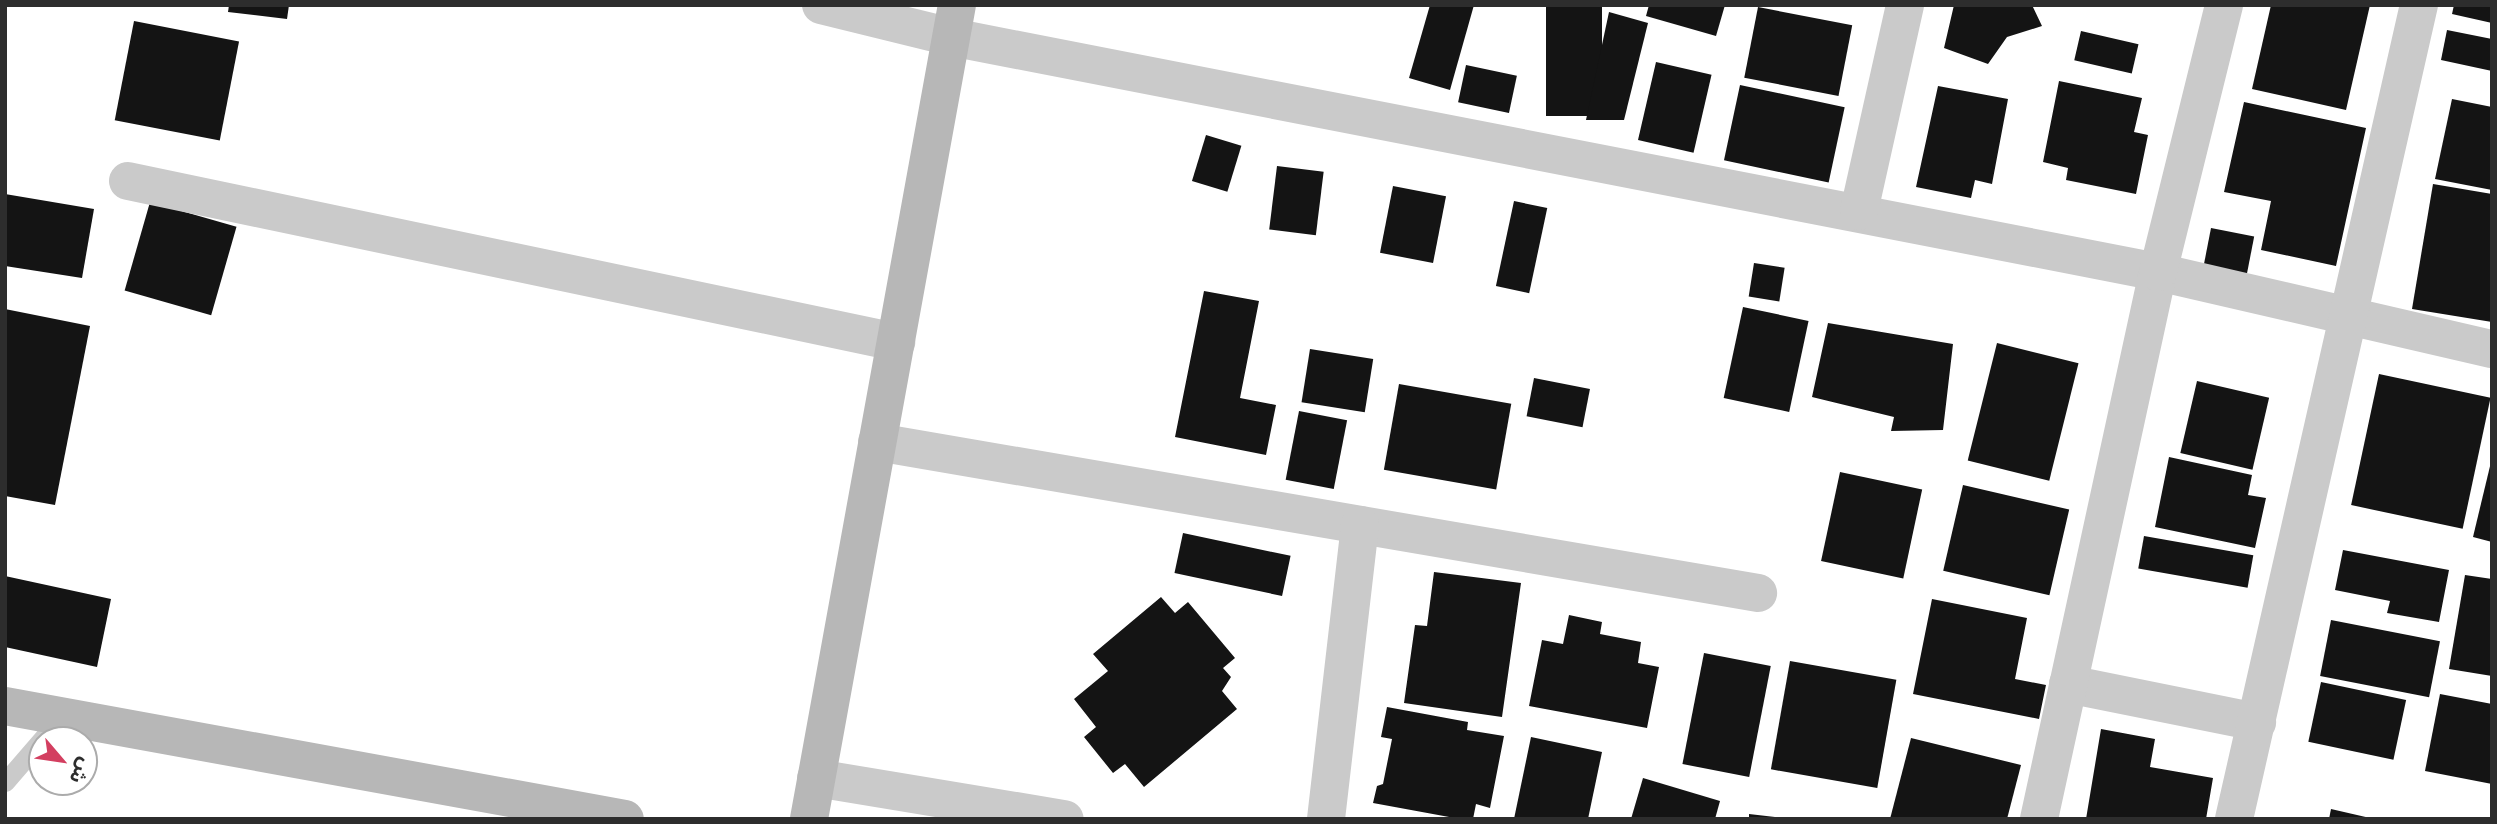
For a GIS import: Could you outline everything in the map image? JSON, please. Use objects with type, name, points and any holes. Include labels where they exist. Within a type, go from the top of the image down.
[{"type":"street","points":[[821,5],[954,21],[2158,272],[2492,349]]},
{"type":"street","points":[[1859,211],[1905,5]]},
{"type":"street","points":[[2039,819],[2158,272],[2224,5]]},
{"type":"street","points":[[2234,819],[2351,316],[2419,5]]},
{"type":"street","points":[[809,819],[954,21]]},
{"type":"street","points":[[128,181],[896,342]]},
{"type":"street","points":[[877,442],[1758,593]]},
{"type":"street","points":[[1326,819],[1360,525]]},
{"type":"street","points":[[2068,684],[2257,722]]},
{"type":"street","points":[[5,706],[625,819]]},
{"type":"street","points":[[816,778],[1065,819]]},
{"type":"lane","points":[[5,782],[62,716]]},
{"type":"building","points":[[229,5],[289,5],[287,19],[228,12]]},
{"type":"building","points":[[1430,5],[1474,5],[1450,90],[1409,78]]},
{"type":"building","points":[[1546,5],[1602,5],[1602,116],[1546,116]]},
{"type":"building","points":[[1649,5],[1725,5],[1716,36],[1646,16]]},
{"type":"building","points":[[1954,5],[2032,5],[2042,26],[2007,37],[1988,64],[1944,48]]},
{"type":"building","points":[[2271,5],[2370,5],[2346,110],[2252,89]]},
{"type":"building","points":[[2454,5],[2492,5],[2492,23],[2452,14]]},
{"type":"building","points":[[1758,7],[1852,25],[1838,96],[1744,78]]},
{"type":"building","points":[[1609,12],[1648,23],[1624,120],[1586,120]]},
{"type":"building","points":[[134,21],[239,41],[220,141],[115,120]]},
{"type":"building","points":[[2447,30],[2492,39],[2492,71],[2441,60]]},
{"type":"building","points":[[2081,31],[2138,44],[2132,74],[2074,60]]},
{"type":"building","points":[[1656,62],[1712,75],[1694,153],[1638,140]]},
{"type":"building","points":[[1466,65],[1517,76],[1509,113],[1458,102]]},
{"type":"building","points":[[2059,81],[2142,98],[2134,132],[2148,135],[2136,194],[2066,180],[2068,168],[2043,162]]},
{"type":"building","points":[[1740,85],[1845,107],[1829,183],[1724,160]]},
{"type":"building","points":[[1938,86],[2008,99],[1992,184],[1975,180],[1971,198],[1916,187]]},
{"type":"building","points":[[2452,99],[2492,107],[2492,190],[2435,179]]},
{"type":"building","points":[[2244,102],[2366,128],[2336,266],[2261,250],[2271,201],[2224,192]]},
{"type":"building","points":[[1206,135],[1241,146],[1227,192],[1192,181]]},
{"type":"building","points":[[1277,166],[1324,172],[1316,235],[1269,230]]},
{"type":"building","points":[[2433,184],[2492,194],[2492,322],[2412,309]]},
{"type":"building","points":[[1393,186],[1446,196],[1433,263],[1380,253]]},
{"type":"building","points":[[5,194],[94,209],[82,278],[5,266]]},
{"type":"building","points":[[1514,201],[1547,208],[1529,293],[1496,286]]},
{"type":"building","points":[[150,202],[237,227],[211,315],[125,290]]},
{"type":"building","points":[[2211,228],[2254,236],[2245,284],[2202,275]]},
{"type":"building","points":[[1754,263],[1785,268],[1779,301],[1749,297]]},
{"type":"building","points":[[1204,291],[1259,301],[1240,398],[1276,405],[1266,455],[1175,437]]},
{"type":"building","points":[[1743,307],[1809,321],[1789,412],[1724,398]]},
{"type":"building","points":[[5,309],[90,326],[55,505],[5,496]]},
{"type":"building","points":[[1828,323],[1953,344],[1943,430],[1891,431],[1894,417],[1812,397]]},
{"type":"building","points":[[1997,343],[2079,363],[2049,481],[1968,460]]},
{"type":"building","points":[[1310,349],[1373,359],[1365,412],[1302,402]]},
{"type":"building","points":[[2379,374],[2491,398],[2463,529],[2351,505]]},
{"type":"building","points":[[1534,378],[1590,389],[1583,427],[1527,416]]},
{"type":"building","points":[[2197,381],[2269,398],[2252,470],[2180,453]]},
{"type":"building","points":[[1399,384],[1511,404],[1496,489],[1384,470]]},
{"type":"building","points":[[1299,411],[1347,420],[1334,489],[1286,480]]},
{"type":"building","points":[[2169,457],[2252,475],[2248,495],[2266,498],[2255,548],[2155,527]]},
{"type":"building","points":[[2492,462],[2492,542],[2473,537]]},
{"type":"building","points":[[1840,472],[1922,489],[1903,578],[1821,561]]},
{"type":"building","points":[[1963,485],[2069,510],[2049,595],[1943,571]]},
{"type":"building","points":[[1183,533],[1291,556],[1282,596],[1174,573]]},
{"type":"building","points":[[2144,536],[2253,555],[2248,588],[2138,568]]},
{"type":"building","points":[[2343,550],[2449,570],[2439,622],[2387,613],[2390,601],[2335,590]]},
{"type":"building","points":[[1434,572],[1521,583],[1502,717],[1404,703],[1415,625],[1427,626]]},
{"type":"building","points":[[2465,575],[2492,579],[2492,676],[2449,669]]},
{"type":"building","points":[[5,576],[111,599],[97,667],[5,647]]},
{"type":"building","points":[[1161,597],[1175,613],[1188,602],[1235,658],[1223,668],[1231,677],[1222,691],[1237,709],[1144,787],[1125,764],[1113,773],[1084,737],[1096,727],[1074,699],[1108,671],[1093,654]]},
{"type":"building","points":[[1932,599],[2027,618],[2015,679],[2046,685],[2039,719],[1913,694]]},
{"type":"building","points":[[1569,615],[1602,622],[1600,634],[1641,642],[1638,663],[1659,667],[1647,728],[1529,706],[1542,640],[1563,644]]},
{"type":"building","points":[[2331,620],[2440,641],[2429,697],[2320,676]]},
{"type":"building","points":[[1704,653],[1771,666],[1749,777],[1682,764]]},
{"type":"building","points":[[1790,661],[1896,680],[1877,788],[1771,769]]},
{"type":"building","points":[[2321,682],[2406,700],[2393,760],[2308,742]]},
{"type":"building","points":[[2440,694],[2492,704],[2492,784],[2425,771]]},
{"type":"building","points":[[1387,707],[1468,722],[1467,730],[1504,736],[1490,808],[1476,804],[1473,819],[1460,819],[1373,803],[1377,786],[1383,784],[1392,739],[1381,737]]},
{"type":"building","points":[[2101,729],[2155,739],[2150,767],[2213,778],[2206,819],[2086,819]]},
{"type":"building","points":[[1531,737],[1602,752],[1588,819],[1514,819]]},
{"type":"building","points":[[1911,738],[2021,765],[2007,819],[1890,819]]},
{"type":"building","points":[[1643,778],[1720,801],[1715,819],[1631,819]]},
{"type":"building","points":[[2331,809],[2370,818],[2370,819],[2329,819]]},
{"type":"building","points":[[1749,814],[1775,817],[1775,819],[1749,819]]}]
